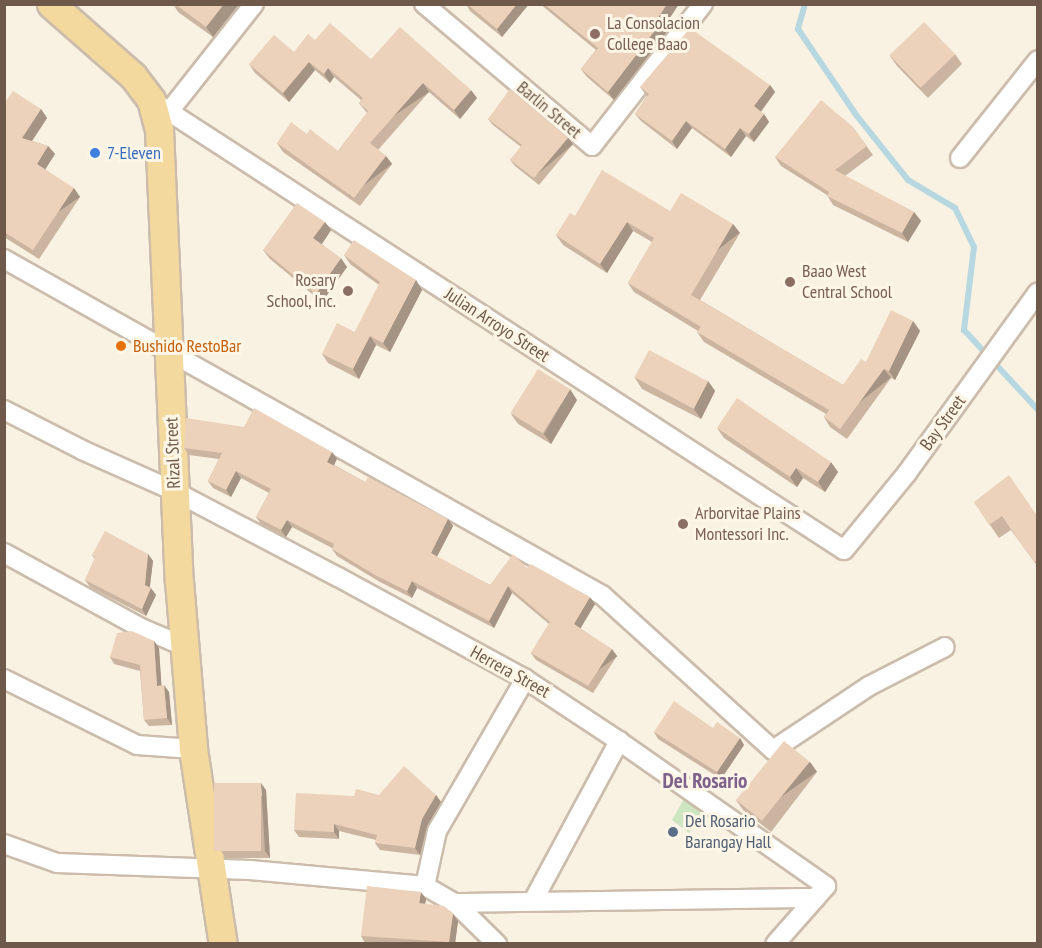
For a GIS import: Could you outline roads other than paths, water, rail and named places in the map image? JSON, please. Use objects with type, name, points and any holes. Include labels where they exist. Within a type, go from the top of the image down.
[{"type":"main road","name":"Rizal Street","points":[[51,4],[110,53],[161,104],[174,491],[193,749],[223,944]]},
{"type":"street","points":[[161,104],[254,4]]},
{"type":"street","name":"Barlin Street","points":[[424,4],[592,146],[703,4]]},
{"type":"street","points":[[960,158],[1038,60]]},
{"type":"street","name":"Julian Arroyo Street","points":[[161,104],[844,550]]},
{"type":"street","points":[[4,259],[602,595],[773,750],[869,686],[945,647]]},
{"type":"street","name":"Bay Street","points":[[844,550],[978,375],[1038,292]]},
{"type":"street","name":"Herrera Street","points":[[4,410],[82,450],[174,491],[525,679],[620,741],[821,892]]},
{"type":"street","points":[[4,554],[141,628],[186,647]]},
{"type":"street","points":[[4,679],[137,745],[193,749]]},
{"type":"street","points":[[425,886],[437,831],[525,679]]},
{"type":"street","points":[[533,901],[620,741]]},
{"type":"street","points":[[4,844],[57,863],[210,869],[425,886],[455,903],[497,944]]},
{"type":"street","points":[[455,903],[821,892]]},
{"type":"street","points":[[775,944],[821,892]]},
{"type":"waterway","points":[[805,4],[798,29],[857,116],[908,180],[955,208],[974,247],[964,330],[1038,410]]},
{"type":"place","name":"La Consolacion College Baao","points":[[595,34]]},
{"type":"place","name":"7-Eleven","points":[[95,153]]},
{"type":"place","name":"Baao West Central School","points":[[790,282]]},
{"type":"place","name":"Rosary School, Inc.","points":[[348,291]]},
{"type":"place","name":"Bushido RestoBar","points":[[121,346]]},
{"type":"place","name":"Arborvitae Plains Montessori Inc.","points":[[683,524]]},
{"type":"place","name":"Del Rosario Barangay Hall","points":[[673,832]]},
{"type":"district","name":"Del Rosario","points":[[705,781]]}]
